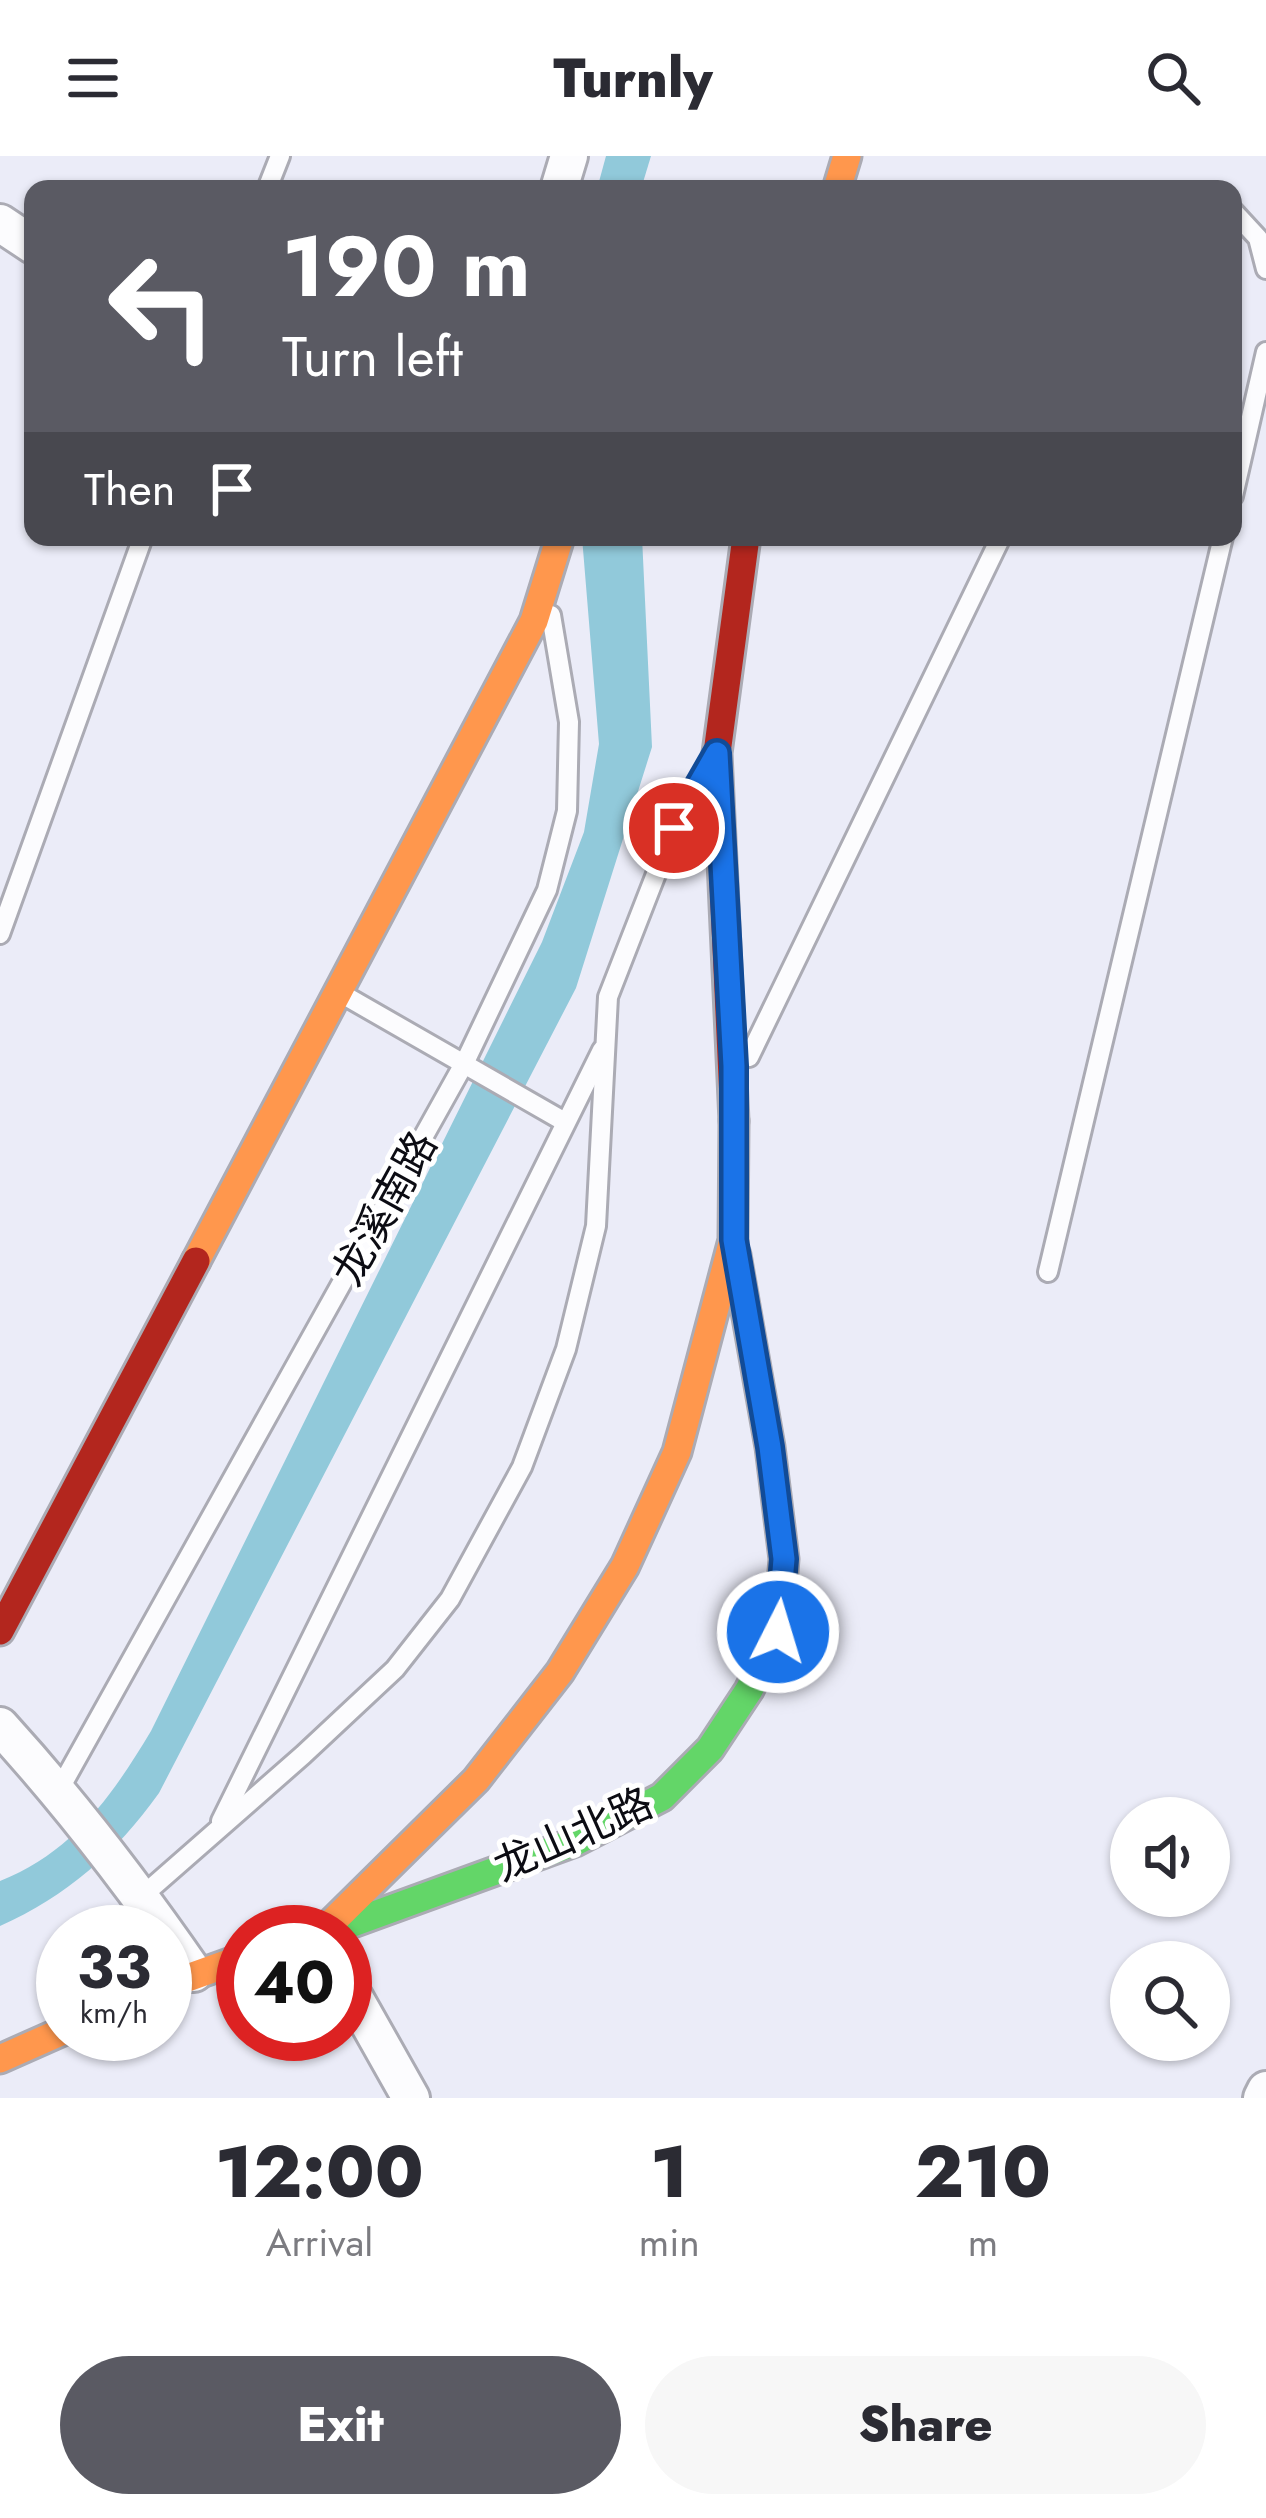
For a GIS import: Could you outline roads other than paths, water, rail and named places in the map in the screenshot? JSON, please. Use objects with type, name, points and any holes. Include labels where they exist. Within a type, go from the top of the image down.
[{"type":"street","name":"龙溪南路","points":[[0,1631],[534,621],[558,546]]},
{"type":"street","name":"龙山北路","points":[[372,1915],[574,1842],[662,1797],[710,1748],[749,1690],[778,1632],[784,1559],[734,1240],[734,1088],[717,753],[745,546]]},
{"type":"street","name":"龙山北路","points":[[352,1905],[476,1780],[560,1672],[625,1566],[677,1452],[734,1240]]},
{"type":"street","points":[[0,1726],[64,1797],[143,1905]]},
{"type":"street","points":[[372,2028],[412,2098]]},
{"type":"street","points":[[0,2059],[36,2043]]},
{"type":"lane","points":[[1242,221],[1258,238],[1266,269]]},
{"type":"lane","points":[[1242,457],[1266,352]]},
{"type":"lane","points":[[0,934],[140,546]]},
{"type":"lane","points":[[734,1088],[997,546]]},
{"type":"lane","points":[[1048,1272],[1221,546]]},
{"type":"lane","name":"龙溪南路","points":[[64,1797],[465,1062],[547,890],[567,811],[569,722],[546,586]]},
{"type":"lane","points":[[135,1888],[216,1831],[394,1669],[450,1598],[522,1467],[566,1349],[596,1226],[608,997],[674,828],[717,753]]},
{"type":"lane","points":[[338,991],[565,1122]]},
{"type":"lane","points":[[216,1831],[607,1041]]},
{"type":"water","points":[[606,156],[651,156],[644,180],[599,180]]},
{"type":"water","points":[[583,546],[642,546],[652,747],[576,988],[159,1793],[88,1871],[47,1901],[0,1926],[0,1881],[70,1838],[121,1778],[151,1731],[542,942],[584,832],[599,744]]}]
